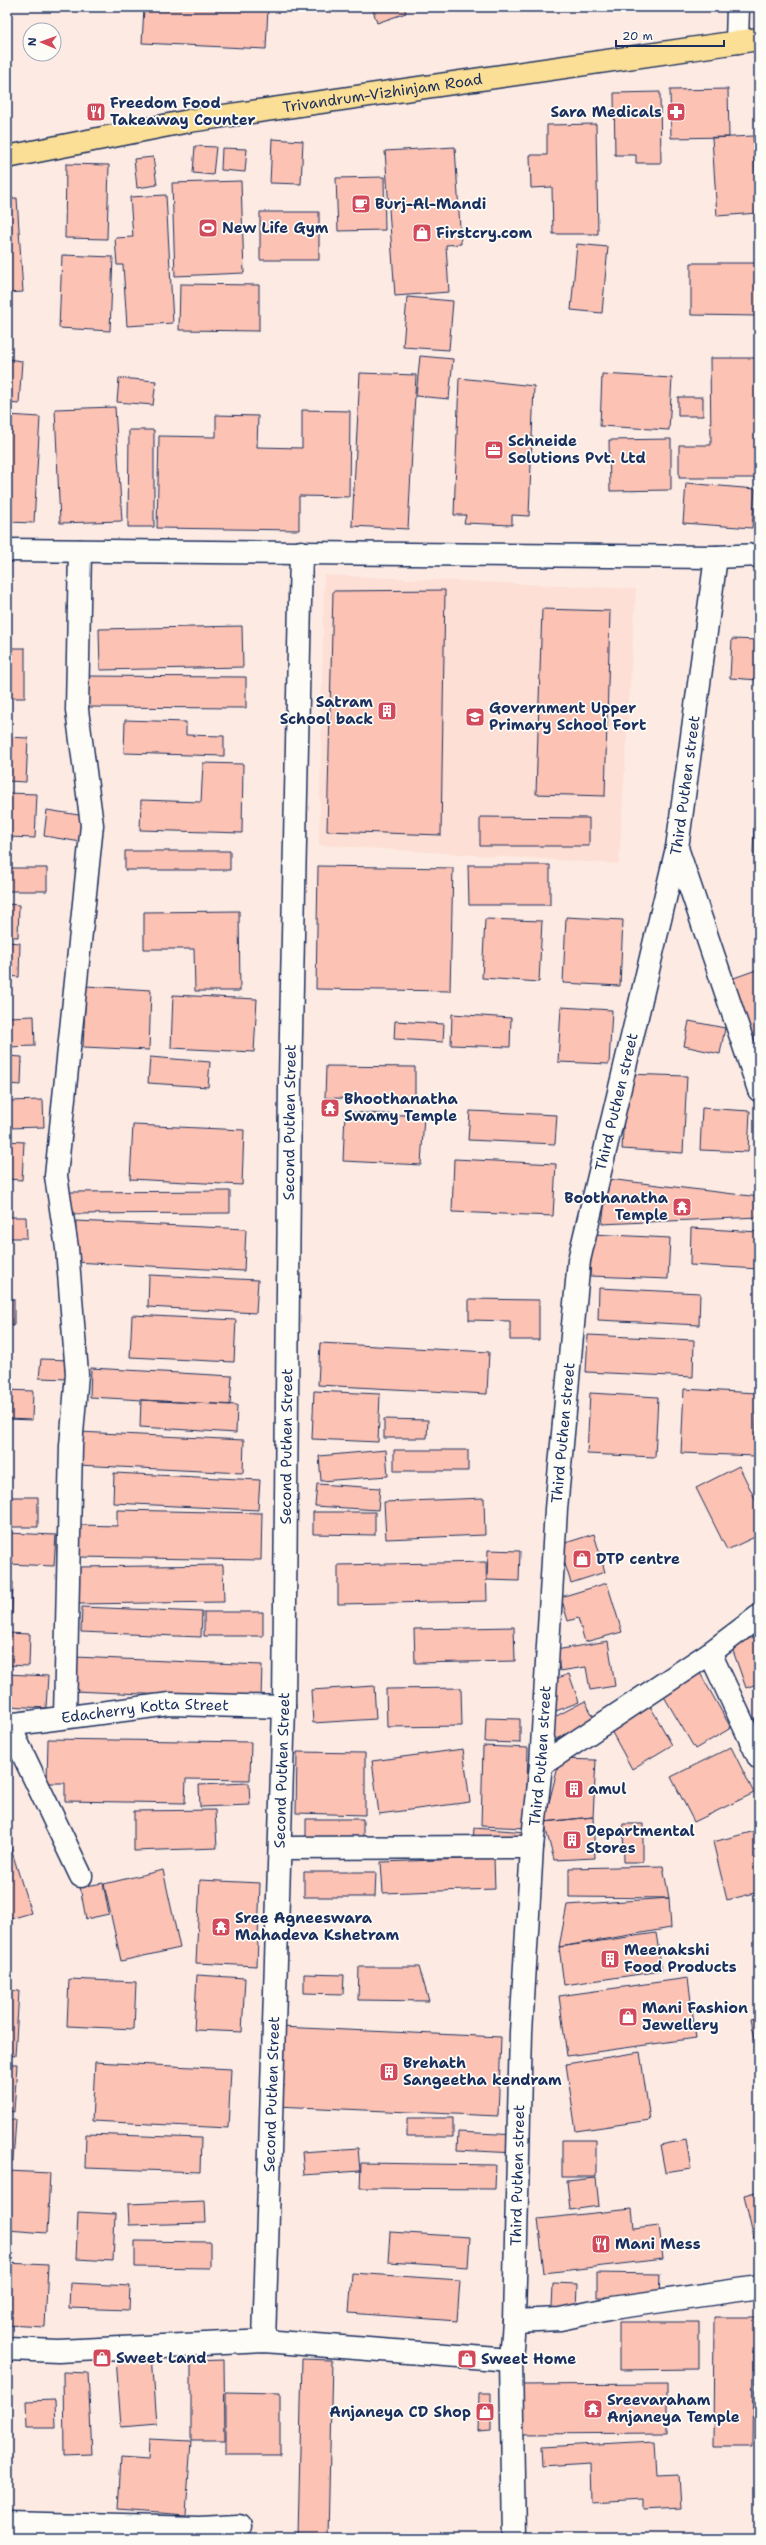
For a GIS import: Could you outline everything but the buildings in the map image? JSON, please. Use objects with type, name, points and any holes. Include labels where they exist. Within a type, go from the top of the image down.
[{"type":"main road","name":"Trivandrum-Vizhinjam Road","points":[[7,157],[189,121],[759,39]]},
{"type":"street","points":[[737,42],[738,7]]},
{"type":"street","points":[[7,550],[301,552],[716,558],[759,555]]},
{"type":"street","points":[[65,1716],[71,1446],[77,1374],[67,1248],[56,1176],[92,825],[76,710],[80,551]]},
{"type":"street","name":"Second Puthen Street","points":[[264,2340],[284,1706],[291,1073],[301,552]]},
{"type":"street","name":"Third Puthen street","points":[[514,2538],[510,2360],[514,2321],[521,2032],[532,1847],[541,1765],[556,1509],[579,1260],[677,848],[716,558]]},
{"type":"street","points":[[677,848],[759,1090]]},
{"type":"street","points":[[541,1765],[710,1653],[759,1616]]},
{"type":"street","points":[[710,1653],[759,1758]]},
{"type":"street","name":"Edacherry Kotta Street","points":[[8,1725],[65,1716],[170,1704],[284,1706]]},
{"type":"street","points":[[264,2340],[281,1848],[284,1706]]},
{"type":"street","points":[[8,1725],[81,1876]]},
{"type":"street","points":[[281,1848],[532,1847]]},
{"type":"street","points":[[514,2321],[560,2319],[613,2308],[759,2287]]},
{"type":"street","points":[[7,2349],[58,2351],[264,2340],[510,2360]]},
{"type":"street","points":[[7,2523],[36,2531],[239,2526]]},
{"type":"shaded area","name":"Government Upper Primary School Fort","points":[[324,575],[636,589],[619,864],[319,845]]},
{"type":"place","name":"Freedom Food Takeaway Counter","points":[[96,112]]},
{"type":"place","name":"Sara Medicals","points":[[676,112]]},
{"type":"place","name":"Burj-Al-Mandi","points":[[361,204]]},
{"type":"place","name":"New Life Gym","points":[[208,228]]},
{"type":"place","name":"Firstcry.com","points":[[422,233]]},
{"type":"place","name":"Schneide Solutions Pvt. Ltd","points":[[494,450]]},
{"type":"place","name":"Satram School back","points":[[387,711]]},
{"type":"place","name":"Government Upper Primary School Fort","points":[[475,717]]},
{"type":"place","name":"Bhoothanatha Swamy Temple","points":[[330,1108]]},
{"type":"place","name":"Boothanatha Temple","points":[[682,1207]]},
{"type":"place","name":"DTP centre","points":[[582,1559]]},
{"type":"place","name":"amul","points":[[574,1789]]},
{"type":"place","name":"Departmental Stores","points":[[572,1840]]},
{"type":"place","name":"Sree Agneeswara Mahadeva Kshetram","points":[[221,1927]]},
{"type":"place","name":"Meenakshi Food Products","points":[[610,1959]]},
{"type":"place","name":"Mani Fashion Jewellery","points":[[628,2017]]},
{"type":"place","name":"Brehath Sangeetha kendram","points":[[389,2072]]},
{"type":"place","name":"Mani Mess","points":[[601,2244]]},
{"type":"place","name":"Sweet Land","points":[[102,2358]]},
{"type":"place","name":"Sweet Home","points":[[467,2359]]},
{"type":"place","name":"Sreevaraham Anjaneya Temple","points":[[593,2409]]},
{"type":"place","name":"Anjaneya CD Shop","points":[[485,2412]]}]
